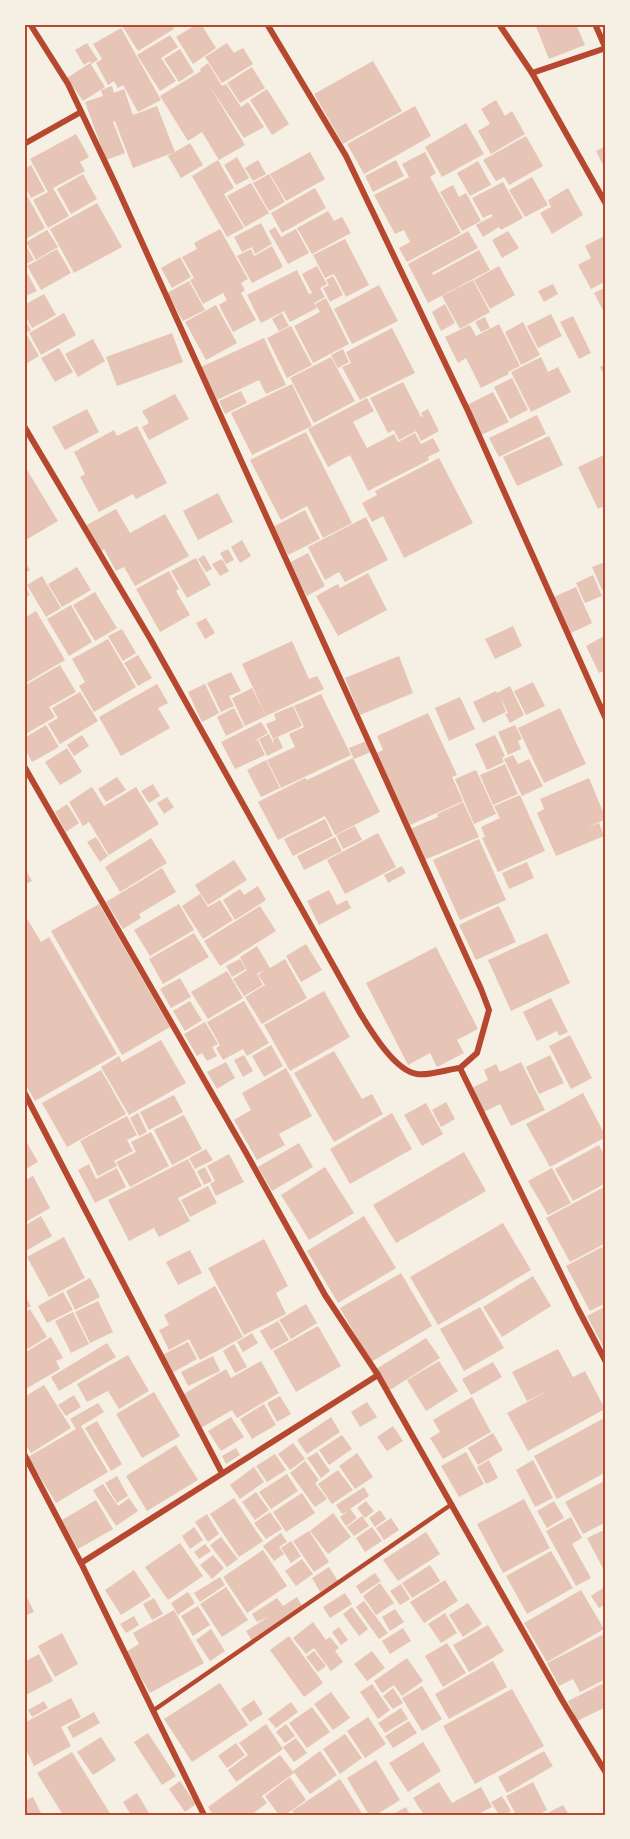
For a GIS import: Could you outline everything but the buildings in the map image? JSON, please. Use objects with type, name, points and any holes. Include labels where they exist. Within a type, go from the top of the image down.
[{"type":"street","points":[[24,426],[152,640],[348,993],[384,1050],[405,1068],[417,1074],[460,1068],[477,1053],[489,1010],[485,999],[232,439],[68,84],[30,24]]},
{"type":"street","points":[[267,24],[346,156],[468,411],[606,719]]},
{"type":"street","points":[[499,24],[532,73],[606,204]]},
{"type":"street","points":[[532,73],[606,48],[595,24]]},
{"type":"street","points":[[24,144],[81,112]]},
{"type":"street","points":[[24,766],[325,1295],[378,1375],[562,1700],[606,1773]]},
{"type":"street","points":[[460,1068],[606,1362]]},
{"type":"street","points":[[24,1092],[222,1473]]},
{"type":"street","points":[[81,1563],[378,1375]]},
{"type":"street","points":[[24,1454],[81,1563],[204,1815]]},
{"type":"lane","points":[[154,1710],[452,1504]]}]
